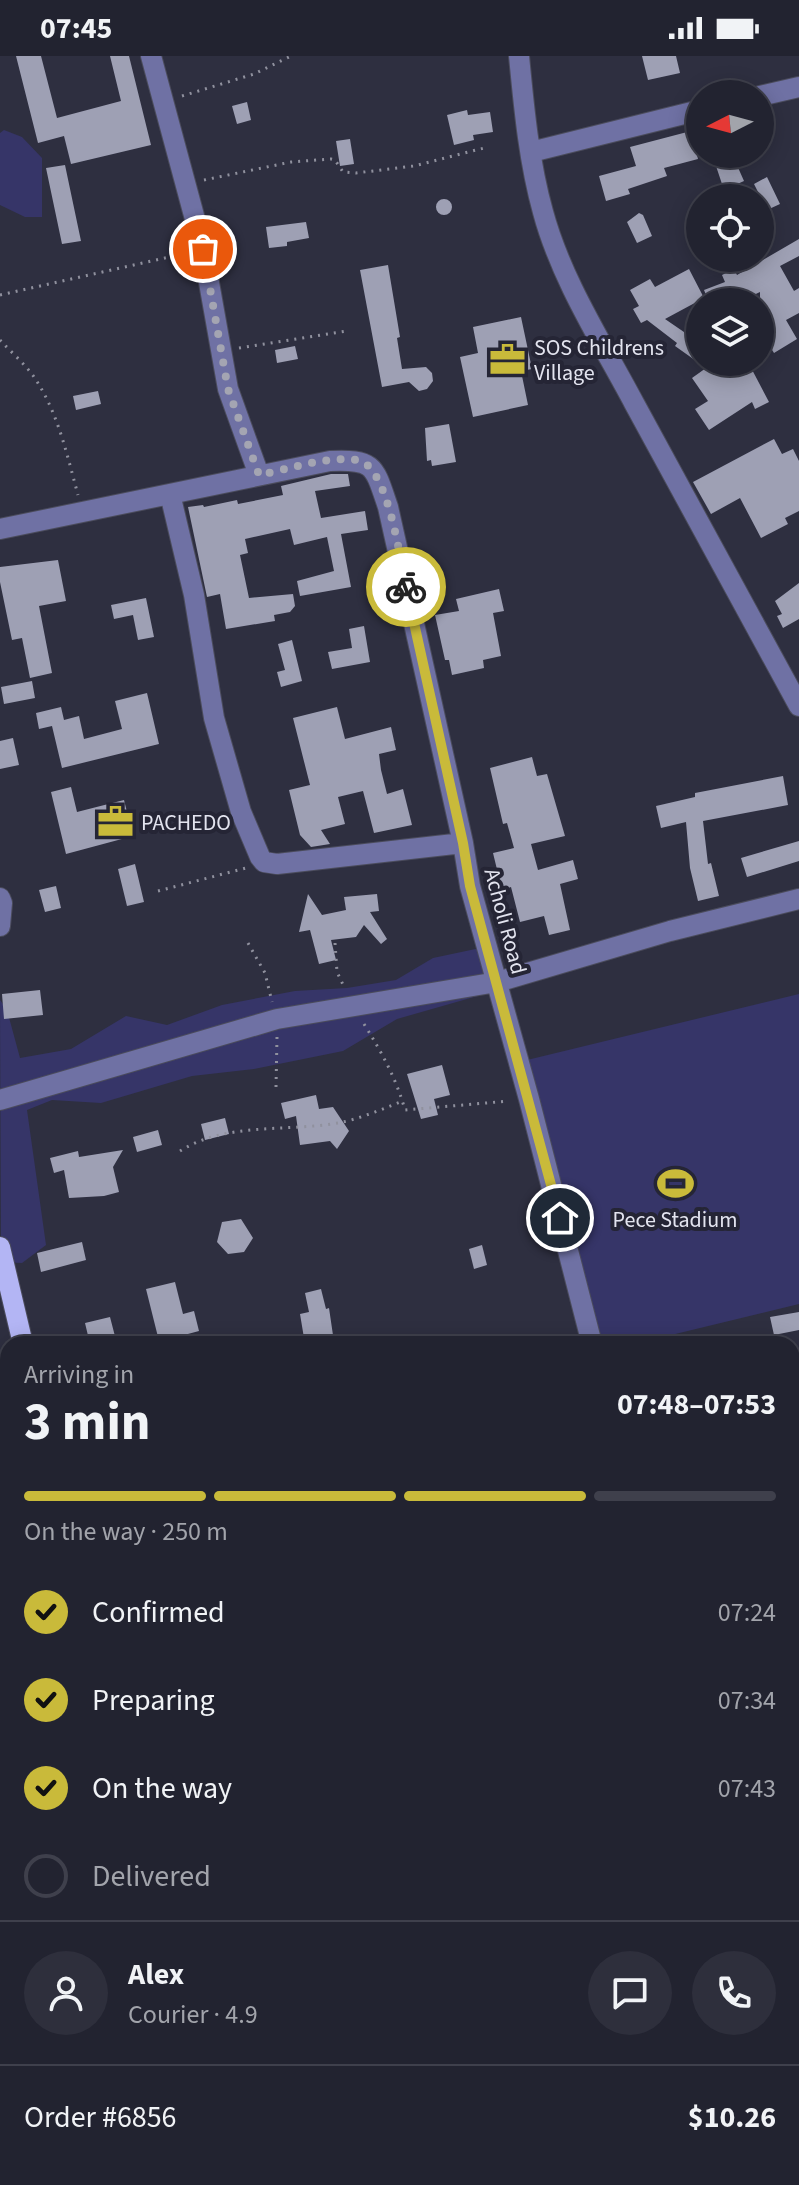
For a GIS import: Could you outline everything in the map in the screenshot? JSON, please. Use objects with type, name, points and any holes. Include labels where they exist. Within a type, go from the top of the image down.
[{"type":"main road","points":[[0,1247],[21,1336]]},
{"type":"street","points":[[151,56],[203,249],[228,389],[259,475]]},
{"type":"street","points":[[519,56],[531,152],[542,209],[555,248],[584,309],[799,706]]},
{"type":"street","points":[[774,93],[799,87]]},
{"type":"street","points":[[531,152],[686,113]]},
{"type":"street","name":"Acholi Road","points":[[0,529],[330,461],[358,460],[371,466],[388,507],[470,886],[590,1336]]},
{"type":"street","points":[[170,494],[194,595],[214,718],[241,812],[256,852],[264,862],[277,864],[463,843]]},
{"type":"street","points":[[0,898],[0,926]]},
{"type":"street","points":[[0,1100],[277,1019],[497,982],[670,931],[799,899]]},
{"type":"path","points":[[163,102],[254,74],[291,56]]},
{"type":"path","points":[[184,185],[291,162],[335,159],[341,171],[356,173],[422,165],[488,147]]},
{"type":"path","points":[[0,295],[203,249]]},
{"type":"path","points":[[220,351],[347,331]]},
{"type":"path","points":[[0,340],[33,376],[47,398],[83,510]]},
{"type":"path","points":[[158,891],[220,877],[264,862]]},
{"type":"path","points":[[335,943],[337,972],[353,1006],[388,1062],[405,1110],[529,1099]]},
{"type":"path","points":[[180,1151],[197,1141],[236,1133],[337,1123],[403,1101]]},
{"type":"shaded area","points":[[4,130],[22,137],[42,158],[42,217],[25,217],[0,205],[0,133]]},
{"type":"shaded area","points":[[485,947],[495,991],[397,1019],[343,1051],[254,1069],[192,1076],[101,1103],[52,1100],[27,1110],[46,1245],[22,1263],[1,1262],[0,1000],[7,1010],[20,1058],[71,1049],[126,1016],[167,1025],[222,1005],[295,991],[347,988],[396,980],[433,958]]},
{"type":"shaded area","name":"Pece Stadium","points":[[799,994],[799,1304],[667,1336],[585,1336],[523,1061]]},
{"type":"building","points":[[16,56],[41,56],[57,118],[121,101],[110,56],[129,56],[151,145],[71,164],[64,136],[38,143]]},
{"type":"building","points":[[642,56],[676,56],[680,73],[648,80]]},
{"type":"building","points":[[247,102],[251,120],[237,124],[232,106]]},
{"type":"building","points":[[467,110],[468,115],[490,112],[493,132],[473,135],[474,140],[454,145],[447,115]]},
{"type":"building","points":[[686,132],[686,162],[664,168],[667,176],[628,189],[630,194],[606,201],[599,176],[636,166],[630,147]]},
{"type":"building","points":[[350,139],[354,164],[340,166],[336,141]]},
{"type":"building","points":[[65,165],[81,241],[62,244],[46,168]]},
{"type":"building","points":[[717,168],[738,168],[744,181],[722,184]]},
{"type":"building","points":[[767,177],[770,184],[754,184]]},
{"type":"building","points":[[774,192],[780,204],[774,207]]},
{"type":"building","points":[[441,199],[447,199],[452,207],[450,213],[441,215],[436,210],[436,204]]},
{"type":"building","points":[[639,213],[643,215],[652,236],[637,243],[627,222]]},
{"type":"building","points":[[306,222],[309,238],[287,242],[287,246],[269,248],[266,227]]},
{"type":"building","points":[[799,239],[799,256],[780,266],[794,291],[799,288],[799,313],[786,320],[797,339],[774,353],[774,288],[709,288],[725,282],[722,275],[728,272],[737,275],[742,272],[774,272],[774,254]]},
{"type":"building","points":[[388,265],[402,369],[426,367],[432,373],[433,381],[427,389],[419,391],[409,382],[382,387],[360,270]]},
{"type":"building","points":[[686,271],[691,272],[699,288],[686,288],[686,308],[665,319],[686,333],[686,354],[647,320],[641,323],[633,309],[639,306],[630,290],[650,279],[655,287]]},
{"type":"building","points":[[521,317],[532,369],[521,371],[528,405],[473,417],[460,357],[478,353],[473,327]]},
{"type":"building","points":[[295,346],[298,359],[277,363],[275,350]]},
{"type":"building","points":[[755,376],[769,402],[755,409],[752,402],[709,430],[695,409],[708,401],[692,378]]},
{"type":"building","points":[[98,391],[101,404],[76,410],[73,396]]},
{"type":"building","points":[[449,424],[456,462],[432,466],[431,460],[427,461],[425,428]]},
{"type":"building","points":[[774,439],[782,454],[793,449],[799,461],[799,511],[785,518],[788,524],[761,538],[740,498],[711,514],[693,482]]},
{"type":"building","points":[[331,474],[348,474],[350,486],[315,491],[321,518],[365,511],[368,530],[341,534],[351,587],[300,596],[297,581],[334,571],[327,537],[294,545],[290,529],[245,539],[248,553],[240,555],[249,598],[293,594],[295,606],[290,612],[274,615],[275,621],[226,629],[220,594],[207,597],[188,507],[237,500],[238,504],[283,495],[281,486]]},
{"type":"building","points":[[58,560],[66,601],[39,606],[52,673],[30,678],[22,638],[12,640],[0,582],[0,567]]},
{"type":"building","points":[[799,583],[799,619],[783,628],[777,616],[782,614],[775,601]]},
{"type":"building","points":[[499,589],[504,611],[493,613],[501,656],[483,660],[484,668],[452,675],[449,660],[445,660],[435,615],[459,611],[456,599]]},
{"type":"building","points":[[146,598],[154,637],[138,640],[133,615],[114,619],[111,605]]},
{"type":"building","points":[[364,626],[370,662],[332,669],[328,652],[352,648],[349,629]]},
{"type":"building","points":[[292,640],[302,681],[281,687],[277,672],[285,670],[278,644]]},
{"type":"building","points":[[32,681],[35,698],[4,704],[1,687]]},
{"type":"building","points":[[147,693],[159,744],[62,768],[52,726],[39,729],[36,713],[61,707],[64,720],[79,716],[84,739],[122,729],[115,701]]},
{"type":"building","points":[[337,707],[345,739],[391,727],[396,750],[379,754],[381,770],[387,794],[403,789],[412,825],[374,833],[363,791],[338,797],[345,824],[321,830],[330,844],[311,847],[300,835],[289,790],[310,785],[293,718]]},
{"type":"building","points":[[13,738],[19,765],[0,769],[0,741]]},
{"type":"building","points":[[532,757],[537,776],[547,774],[565,836],[531,844],[538,870],[573,860],[578,879],[560,884],[570,930],[549,935],[544,916],[520,922],[511,887],[502,890],[493,853],[514,848],[507,823],[503,824],[490,768]]},
{"type":"building","points":[[783,776],[788,805],[703,821],[708,864],[711,863],[719,896],[698,901],[690,868],[686,822],[661,828],[656,806],[695,797],[695,793]]},
{"type":"building","points":[[71,787],[77,812],[124,800],[133,836],[66,854],[51,792]]},
{"type":"building","points":[[799,841],[799,861],[747,877],[741,858]]},
{"type":"building","points":[[135,864],[144,902],[127,906],[118,869]]},
{"type":"building","points":[[56,886],[61,908],[45,912],[39,890]]},
{"type":"building","points":[[308,894],[322,915],[346,910],[344,897],[377,894],[379,911],[370,912],[387,939],[381,944],[364,925],[356,937],[331,940],[336,960],[319,964],[310,930],[299,932]]},
{"type":"building","points":[[40,990],[43,1015],[4,1019],[2,994]]},
{"type":"building","points":[[442,1065],[450,1095],[434,1099],[438,1115],[421,1119],[407,1074]]},
{"type":"building","points":[[316,1095],[319,1109],[333,1107],[349,1131],[337,1149],[330,1141],[300,1145],[296,1116],[285,1119],[281,1103]]},
{"type":"building","points":[[225,1118],[229,1134],[205,1140],[201,1124]]},
{"type":"building","points":[[158,1130],[162,1145],[137,1152],[133,1137]]},
{"type":"building","points":[[123,1150],[113,1167],[119,1192],[104,1196],[69,1198],[64,1170],[54,1173],[50,1158],[78,1151],[79,1157]]},
{"type":"building","points":[[241,1219],[253,1238],[244,1252],[228,1254],[217,1242],[222,1222]]},
{"type":"building","points":[[82,1242],[86,1260],[41,1272],[37,1253]]},
{"type":"building","points":[[482,1245],[487,1265],[474,1269],[469,1249]]},
{"type":"building","points":[[175,1282],[183,1314],[194,1311],[199,1331],[180,1336],[158,1336],[146,1289]]},
{"type":"building","points":[[321,1289],[326,1309],[329,1308],[333,1336],[304,1336],[300,1314],[309,1312],[305,1293]]},
{"type":"building","points":[[799,1312],[799,1330],[774,1335],[770,1317]]},
{"type":"building","points":[[110,1317],[115,1336],[88,1336],[85,1323]]},
{"type":"way so far","points":[[203,249],[228,389],[259,475],[330,461],[358,460],[371,466],[388,507],[406,587]]},
{"type":"place","name":"SOS Childrens Village","points":[[508,360]]},
{"type":"place","name":"PACHEDO","points":[[115,822]]},
{"type":"place","name":"Pece Stadium","points":[[675,1183]]},
{"type":"route","points":[[406,587],[470,886],[560,1218]]}]
